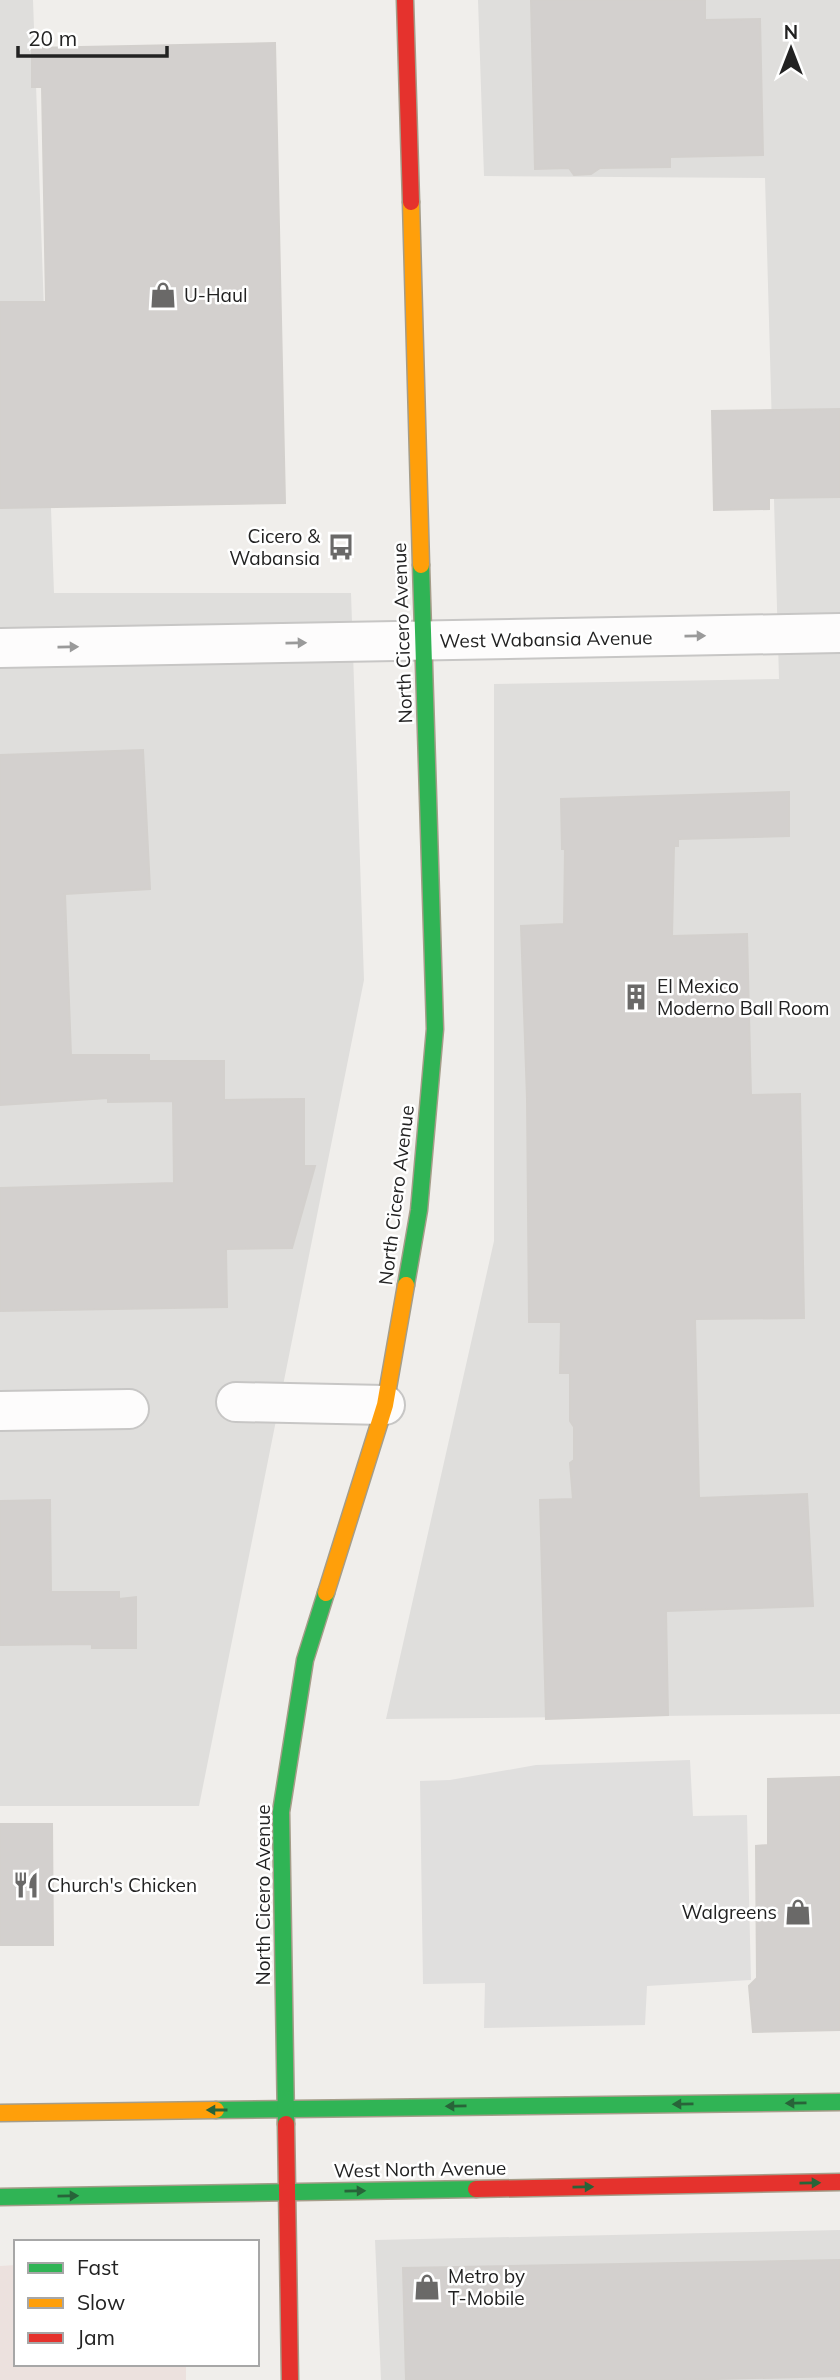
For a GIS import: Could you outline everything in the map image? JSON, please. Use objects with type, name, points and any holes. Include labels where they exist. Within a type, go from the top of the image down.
[{"type":"main road","name":"North Cicero Avenue","points":[[290,2380],[281,1812],[305,1660],[385,1405],[419,1210],[435,1028],[405,0]]},
{"type":"main road","points":[[0,2113],[840,2102]]},
{"type":"main road","name":"West North Avenue","points":[[0,2197],[840,2182]]},
{"type":"street","name":"West Wabansia Avenue","points":[[0,648],[840,634]]},
{"type":"street","points":[[236,1402],[385,1405]]},
{"type":"street","points":[[0,1411],[129,1409]]},
{"type":"shaded area","points":[[0,0],[33,0],[54,593],[351,593],[364,980],[199,1806],[0,1806]]},
{"type":"shaded area","points":[[478,0],[840,0],[840,1714],[386,1719],[494,1241],[494,684],[779,679],[765,178],[484,176]]},
{"type":"shaded area","points":[[690,1760],[693,1816],[747,1815],[751,1980],[647,1986],[645,2025],[484,2028],[485,1983],[423,1984],[420,1781],[450,1780],[536,1765]]},
{"type":"shaded area","points":[[840,2230],[840,2380],[381,2380],[375,2240]]},
{"type":"shaded area","points":[[14,2265],[14,2366],[186,2366],[186,2380],[0,2380],[0,2266]]},
{"type":"building","points":[[531,0],[705,0],[705,20],[760,19],[763,155],[670,157],[670,167],[600,168],[591,174],[574,175],[569,168],[535,169]]},
{"type":"building","name":"U-Haul","points":[[275,43],[285,503],[0,508],[0,302],[46,302],[42,87],[32,87],[32,48]]},
{"type":"building","points":[[840,409],[840,497],[769,498],[769,509],[714,510],[712,411]]},
{"type":"building","points":[[143,750],[150,889],[65,894],[71,1055],[149,1055],[149,1061],[224,1061],[224,1100],[304,1099],[304,1166],[315,1166],[292,1248],[226,1249],[227,1307],[0,1311],[0,1188],[174,1183],[173,1101],[108,1102],[108,1098],[0,1105],[0,755]]},
{"type":"building","points":[[789,792],[789,836],[678,839],[678,846],[674,846],[672,936],[747,934],[751,1095],[800,1094],[804,1318],[695,1319],[699,1498],[807,1494],[813,1606],[666,1611],[668,1715],[546,1719],[540,1500],[573,1499],[570,1463],[574,1460],[574,1427],[570,1421],[570,1373],[560,1373],[561,1322],[529,1322],[527,1098],[521,926],[564,924],[565,849],[562,849],[561,799]]},
{"type":"building","points":[[50,1500],[51,1592],[119,1592],[119,1599],[136,1597],[136,1648],[92,1648],[92,1644],[0,1645],[0,1501]]},
{"type":"building","name":"Walgreens","points":[[840,1777],[840,2030],[753,2032],[749,1986],[757,1978],[756,1846],[768,1845],[768,1779]]},
{"type":"building","name":"Church's Chicken","points":[[0,1824],[52,1824],[53,1945],[0,1945]]},
{"type":"building","points":[[840,2260],[840,2376],[675,2380],[406,2380],[403,2268]]},
{"type":"traffic: fast","points":[[406,1285],[419,1210],[435,1029],[421,565]]},
{"type":"traffic: fast","points":[[286,2124],[281,1812],[305,1660],[326,1593]]},
{"type":"traffic: fast","points":[[216,2110],[840,2102]]},
{"type":"traffic: fast","points":[[0,2197],[476,2189]]},
{"type":"traffic: slow","points":[[411,202],[421,565]]},
{"type":"traffic: slow","points":[[326,1593],[385,1405],[406,1285]]},
{"type":"traffic: slow","points":[[0,2113],[216,2110]]},
{"type":"traffic: jam","points":[[405,0],[411,202]]},
{"type":"traffic: jam","points":[[286,2124],[290,2380]]},
{"type":"traffic: jam","points":[[476,2189],[840,2182]]},
{"type":"place","name":"U-Haul","points":[[163,295]]},
{"type":"place","name":"Cicero & Wabansia","points":[[341,547]]},
{"type":"place","name":"El Mexico Moderno Ball Room","points":[[636,997]]},
{"type":"place","name":"Church's Chicken","points":[[26,1885]]},
{"type":"place","name":"Walgreens","points":[[798,1912]]},
{"type":"place","name":"Metro by T-Mobile","points":[[427,2287]]}]
